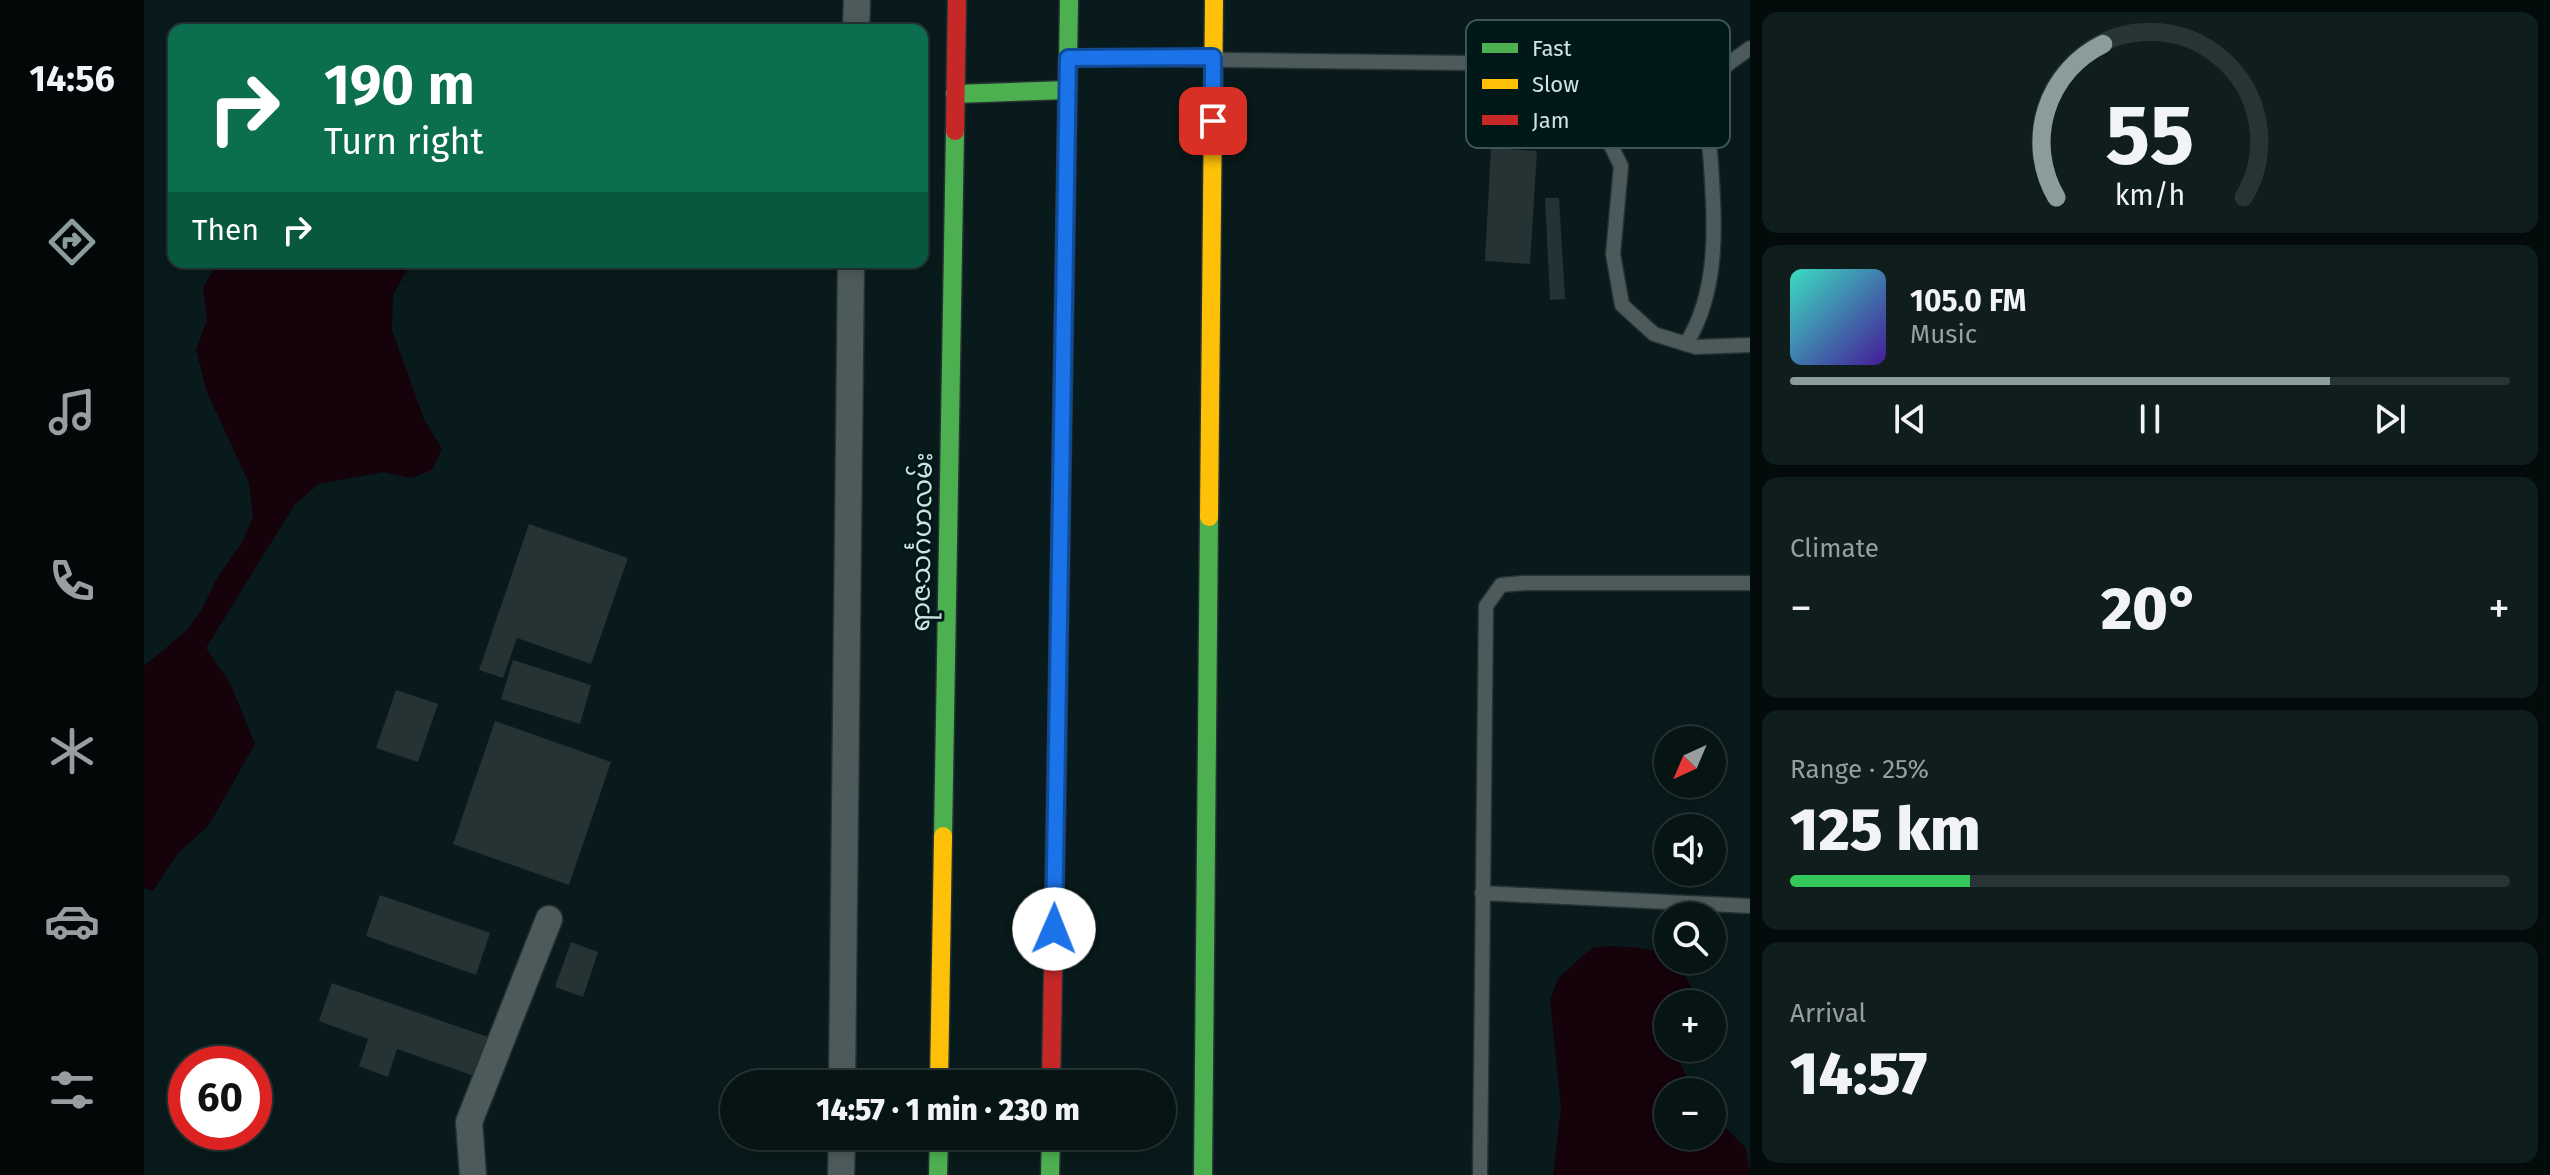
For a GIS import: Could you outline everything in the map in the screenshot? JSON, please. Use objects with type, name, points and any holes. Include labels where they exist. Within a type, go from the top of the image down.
[{"type":"main road","name":"ရာဇသင်္ဂဟလမ်း","points":[[939,1070],[957,0]]},
{"type":"main road","points":[[1051,1070],[1069,0]]},
{"type":"main road","points":[[1203,1175],[1214,0]]},
{"type":"main road","points":[[955,94],[1068,90]]},
{"type":"main road","points":[[938,1175],[939,1150]]},
{"type":"main road","points":[[1050,1175],[1051,1150]]},
{"type":"street","points":[[856,24],[857,0]]},
{"type":"street","points":[[842,1070],[851,268]]},
{"type":"street","points":[[473,1175],[469,1122],[549,919]]},
{"type":"street","points":[[841,1175],[842,1150]]},
{"type":"lane","points":[[1730,65],[1750,48]]},
{"type":"lane","points":[[1068,58],[1213,57],[1466,63]]},
{"type":"lane","points":[[1612,148],[1621,166],[1613,254],[1622,305],[1654,334],[1696,347],[1750,345]]},
{"type":"lane","points":[[1686,344],[1701,320],[1712,278],[1709,148]]},
{"type":"lane","points":[[1480,1175],[1483,632],[1486,606],[1501,585],[1750,583]]},
{"type":"lane","points":[[1482,893],[1750,906]]},
{"type":"shaded area","points":[[215,268],[408,268],[393,295],[392,330],[424,419],[442,449],[432,470],[411,478],[383,472],[319,484],[295,504],[206,648],[230,683],[255,744],[209,825],[178,853],[153,891],[144,888],[144,666],[186,631],[202,609],[217,578],[243,541],[253,516],[249,483],[206,390],[196,350],[207,320],[203,288]]},
{"type":"shaded area","points":[[1609,946],[1654,951],[1654,974],[1684,974],[1693,990],[1654,990],[1654,1062],[1681,1062],[1687,1078],[1654,1078],[1654,1150],[1726,1150],[1726,1128],[1746,1148],[1750,1175],[1553,1175],[1561,1107],[1550,1001],[1558,978],[1592,948]]},
{"type":"building","points":[[1491,148],[1537,151],[1530,264],[1485,261]]},
{"type":"building","points":[[1545,198],[1559,198],[1565,299],[1550,300]]},
{"type":"building","points":[[529,524],[628,558],[591,664],[517,638],[503,678],[479,670]]},
{"type":"building","points":[[513,660],[591,685],[580,724],[501,699]]},
{"type":"building","points":[[396,690],[438,704],[418,762],[376,748]]},
{"type":"building","points":[[495,721],[611,762],[569,885],[453,844]]},
{"type":"building","points":[[380,895],[490,933],[476,975],[366,936]]},
{"type":"building","points":[[571,942],[598,952],[583,997],[555,987]]},
{"type":"building","points":[[332,983],[488,1037],[474,1076],[397,1049],[388,1077],[359,1066],[368,1039],[319,1021]]},
{"type":"traffic: fast","points":[[1056,810],[1069,0]]},
{"type":"traffic: fast","points":[[955,94],[1068,90]]},
{"type":"traffic: fast","points":[[943,836],[955,131]]},
{"type":"traffic: fast","points":[[1203,1175],[1209,517]]},
{"type":"traffic: fast","points":[[938,1175],[939,1150]]},
{"type":"traffic: fast","points":[[1050,1175],[1051,1150]]},
{"type":"traffic: slow","points":[[1209,517],[1214,0]]},
{"type":"traffic: slow","points":[[939,1070],[943,836]]},
{"type":"traffic: jam","points":[[955,131],[957,0]]},
{"type":"traffic: jam","points":[[1051,1070],[1056,810]]},
{"type":"route","points":[[1054,929],[1068,58],[1213,57],[1213,121]]}]
